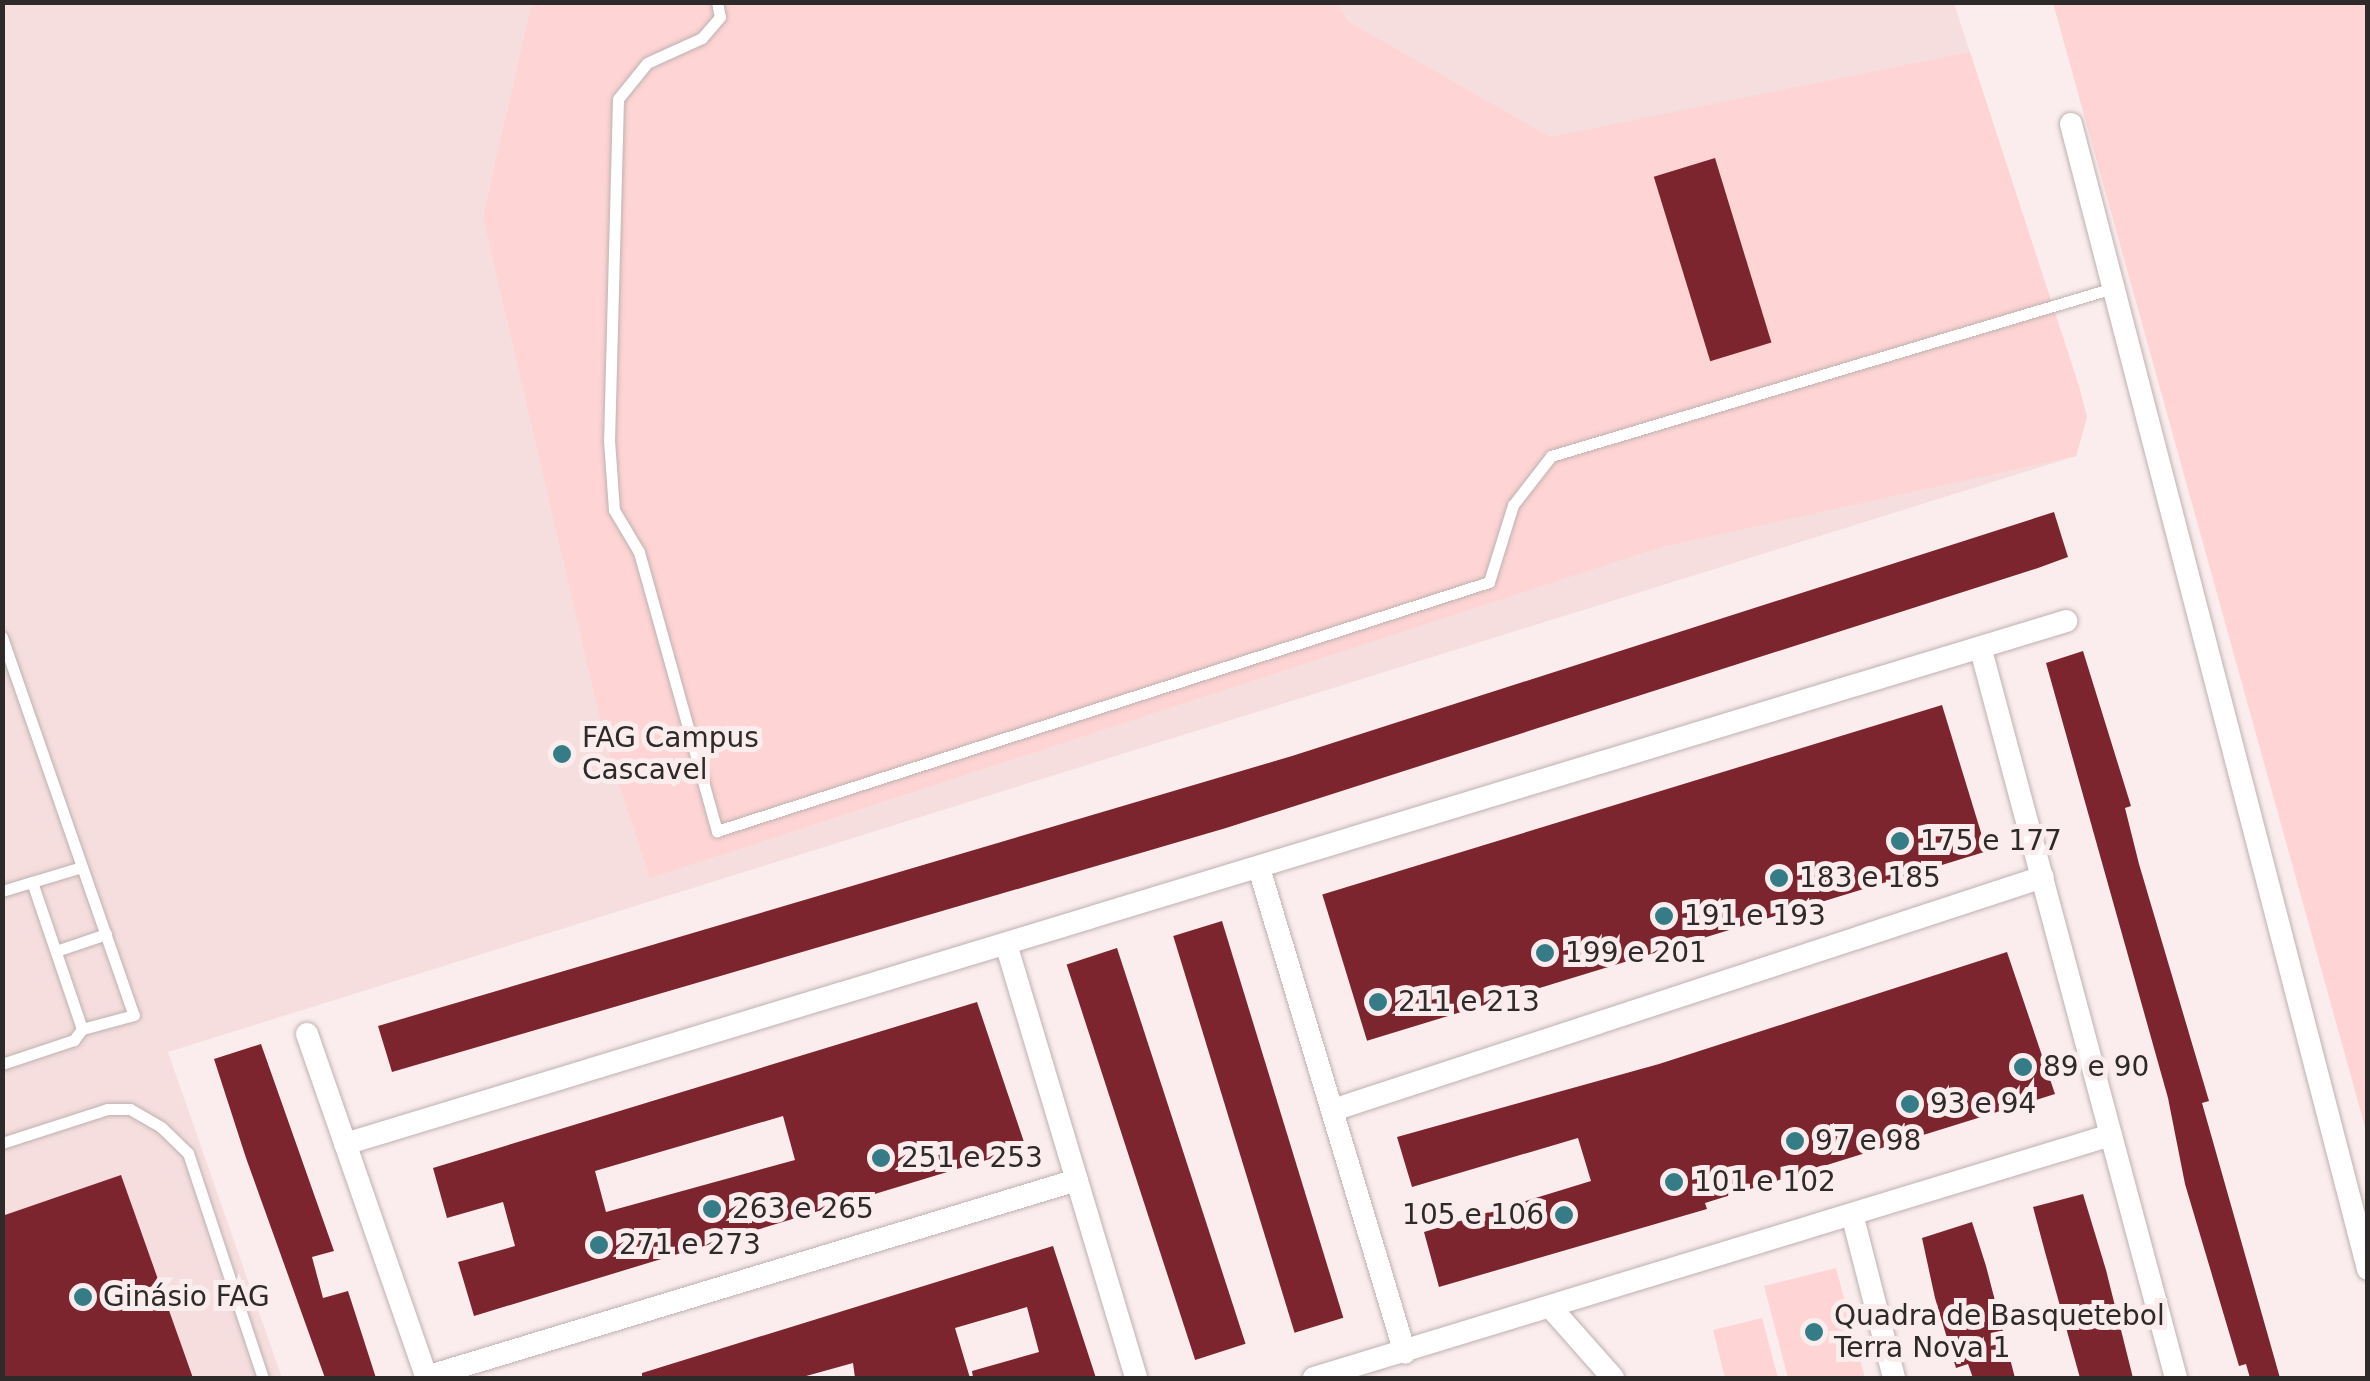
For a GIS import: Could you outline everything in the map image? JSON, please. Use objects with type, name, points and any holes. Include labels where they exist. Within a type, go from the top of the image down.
[{"type":"street","points":[[2071,124],[2368,1269]]},
{"type":"street","points":[[345,1144],[1981,650],[2066,621]]},
{"type":"street","points":[[1981,650],[2176,1378]]},
{"type":"street","points":[[1260,868],[1405,1353]]},
{"type":"street","points":[[1333,1110],[2042,877]]},
{"type":"street","points":[[1006,944],[1136,1378]]},
{"type":"street","points":[[307,1034],[427,1378],[1076,1180]]},
{"type":"street","points":[[1314,1378],[1853,1218],[2110,1135]]},
{"type":"street","points":[[1853,1218],[1894,1378]]},
{"type":"street","points":[[1552,1308],[1613,1378]]},
{"type":"lane","points":[[717,2],[720,17],[702,38],[647,63],[618,100],[609,440],[614,510],[639,552],[716,831],[1489,582],[1513,505],[1551,456],[2113,288]]},
{"type":"lane","points":[[2,638],[134,1016],[82,1030],[74,1040],[2,1064]]},
{"type":"lane","points":[[2,892],[82,866]]},
{"type":"lane","points":[[32,882],[82,1030]]},
{"type":"lane","points":[[56,951],[106,934]]},
{"type":"lane","points":[[2,1144],[107,1109],[130,1109],[160,1127],[188,1153],[262,1378]]},
{"type":"shaded area","name":"FAG Campus Cascavel","points":[[3,3],[1954,3],[2087,417],[2076,456],[168,1052],[282,1378],[3,1378]]},
{"type":"shaded area","points":[[532,3],[1338,3],[1347,21],[1550,137],[1970,52],[2087,417],[2076,456],[1661,547],[650,878],[606,744],[483,217]]},
{"type":"shaded area","points":[[2053,3],[2367,3],[2367,1134]]},
{"type":"shaded area","name":"Quadra de Basquetebol Terra Nova 1","points":[[1836,1268],[1865,1378],[1788,1378],[1764,1286]]},
{"type":"shaded area","points":[[1762,1318],[1778,1378],[1725,1378],[1713,1330]]},
{"type":"building","points":[[1715,158],[1771,343],[1710,361],[1654,177]]},
{"type":"building","points":[[2054,512],[2068,557],[2038,568],[1226,828],[392,1072],[378,1026],[1292,756]]},
{"type":"building","points":[[2083,651],[2131,806],[2125,808],[2139,864],[2209,1101],[2202,1103],[2280,1378],[2250,1378],[2246,1364],[2239,1366],[2185,1184],[2168,1098],[2046,663]]},
{"type":"building","points":[[1942,705],[1987,851],[1367,1041],[1322,894]]},
{"type":"building","points":[[1222,921],[1343,1318],[1295,1333],[1173,936]]},
{"type":"building","points":[[1117,948],[1246,1344],[1195,1360],[1067,964]]},
{"type":"building","points":[[2007,952],[2055,1094],[1705,1203],[1707,1209],[1439,1287],[1424,1232],[1591,1181],[1578,1138],[1412,1187],[1397,1137],[1659,1064]]},
{"type":"building","points":[[977,1002],[1026,1148],[474,1316],[458,1262],[515,1246],[503,1202],[447,1218],[433,1168]],"holes":[[[783,1116],[795,1160],[606,1212],[595,1171]]]},
{"type":"building","points":[[261,1044],[334,1251],[312,1257],[323,1298],[348,1291],[376,1378],[325,1378],[246,1158],[214,1059]]},
{"type":"building","name":"Ginásio FAG","points":[[121,1175],[193,1378],[2,1378],[2,1216]]},
{"type":"building","points":[[2083,1194],[2133,1378],[2080,1378],[2045,1252],[2033,1207]]},
{"type":"building","points":[[1972,1222],[2015,1378],[1973,1378],[1968,1364],[1956,1368],[1935,1298],[1922,1238]]},
{"type":"building","points":[[1053,1246],[1096,1378],[973,1378],[972,1371],[1039,1352],[1027,1307],[955,1328],[970,1378],[855,1378],[853,1363],[799,1378],[642,1378],[642,1373]]},
{"type":"place","name":"FAG Campus Cascavel","points":[[562,754]]},
{"type":"place","name":"175 e 177","points":[[1900,841]]},
{"type":"place","name":"183 e 185","points":[[1779,878]]},
{"type":"place","name":"191 e 193","points":[[1664,916]]},
{"type":"place","name":"199 e 201","points":[[1545,953]]},
{"type":"place","name":"211 e 213","points":[[1378,1002]]},
{"type":"place","name":"89 e 90","points":[[2023,1067]]},
{"type":"place","name":"93 e 94","points":[[1910,1104]]},
{"type":"place","name":"97 e 98","points":[[1795,1141]]},
{"type":"place","name":"251 e 253","points":[[881,1158]]},
{"type":"place","name":"101 e 102","points":[[1674,1182]]},
{"type":"place","name":"263 e 265","points":[[712,1209]]},
{"type":"place","name":"105 e 106","points":[[1564,1215]]},
{"type":"place","name":"271 e 273","points":[[599,1245]]},
{"type":"place","name":"Ginásio FAG","points":[[83,1297]]},
{"type":"place","name":"Quadra de Basquetebol Terra Nova 1","points":[[1814,1332]]}]
